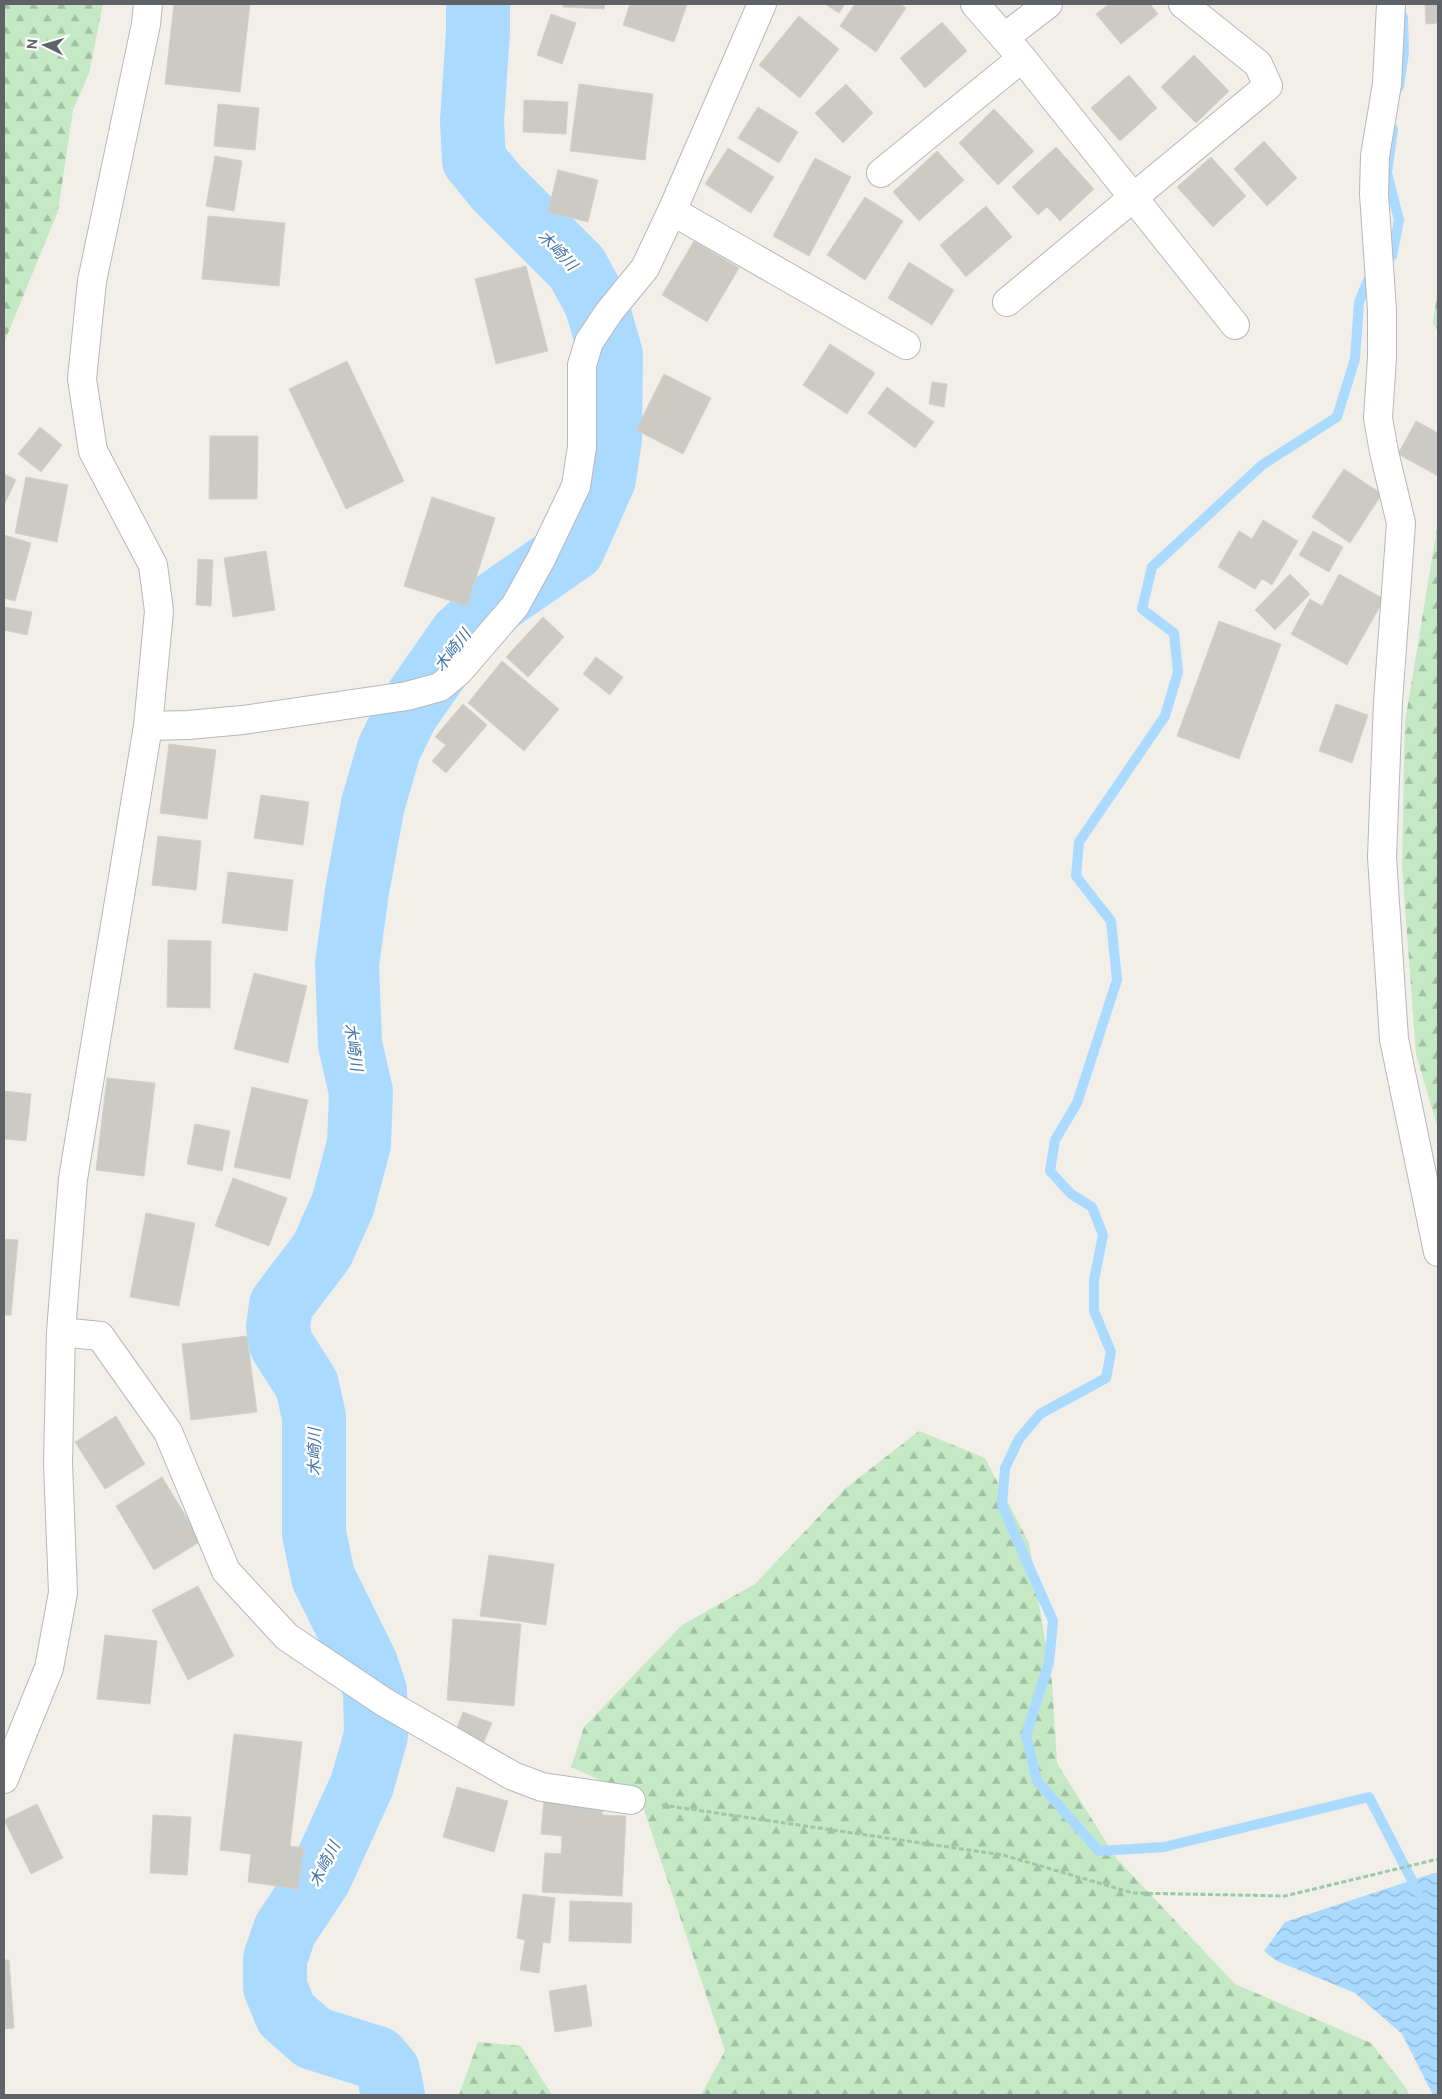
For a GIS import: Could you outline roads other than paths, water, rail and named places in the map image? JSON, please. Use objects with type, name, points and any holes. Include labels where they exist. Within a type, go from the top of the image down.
[{"type":"street","points":[[4,1778],[49,1668],[63,1593],[58,1463],[62,1332],[73,1179],[148,726],[159,610],[153,565],[93,451],[82,379],[92,281],[146,24],[148,4]]},
{"type":"street","points":[[148,726],[188,725],[243,720],[407,696],[440,687],[459,671],[515,606],[541,559],[576,486],[582,447],[582,365],[590,342],[609,312],[645,268],[672,211],[762,4]]},
{"type":"street","points":[[975,4],[1005,37],[1235,325]]},
{"type":"street","points":[[1005,37],[1048,4]]},
{"type":"street","points":[[1007,302],[1268,86],[1258,64],[1183,4]]},
{"type":"street","points":[[1391,4],[1387,84],[1375,156],[1374,194],[1382,310],[1382,358],[1378,418],[1401,523],[1388,702],[1382,857],[1394,1039],[1438,1252]]},
{"type":"street","points":[[882,173],[1022,58]]},
{"type":"street","points":[[672,211],[906,345]]},
{"type":"street","points":[[62,1332],[100,1336],[168,1432],[226,1571],[287,1637],[356,1685],[513,1776],[542,1787],[631,1800]]},
{"type":"water","points":[[1438,1873],[1438,2095],[1433,2095],[1402,2034],[1355,1993],[1277,1961],[1264,1951],[1285,1922]]},
{"type":"waterway","name":"木崎川","points":[[393,2095],[388,2071],[377,2058],[313,2038],[286,2014],[275,1987],[275,1959],[285,1930],[320,1877],[362,1785],[376,1735],[375,1691],[366,1664],[323,1577],[314,1533],[314,1417],[307,1385],[281,1344],[278,1327],[281,1305],[322,1251],[343,1204],[359,1144],[361,1092],[350,1044],[347,964],[357,891],[373,804],[389,749],[406,714],[461,635],[498,601],[573,549],[604,479],[610,438],[611,355],[596,303],[577,268],[497,188],[474,160],[472,121],[478,4]]},
{"type":"waterway","points":[[1399,87],[1404,52],[1403,17]]},
{"type":"waterway","points":[[1393,129],[1387,173],[1399,220],[1392,256],[1369,278],[1359,302],[1355,359],[1337,417],[1262,465],[1152,567],[1142,609],[1174,633],[1178,672],[1165,716],[1079,842],[1076,876],[1111,921],[1117,980],[1077,1103],[1055,1140],[1050,1171],[1071,1194],[1092,1207],[1103,1235],[1094,1280],[1094,1311],[1111,1352],[1106,1378],[1040,1414],[1019,1439],[1005,1468],[1002,1505],[1053,1621],[1049,1663],[1026,1735],[1037,1781],[1099,1851],[1164,1847],[1369,1797],[1418,1892]]}]
